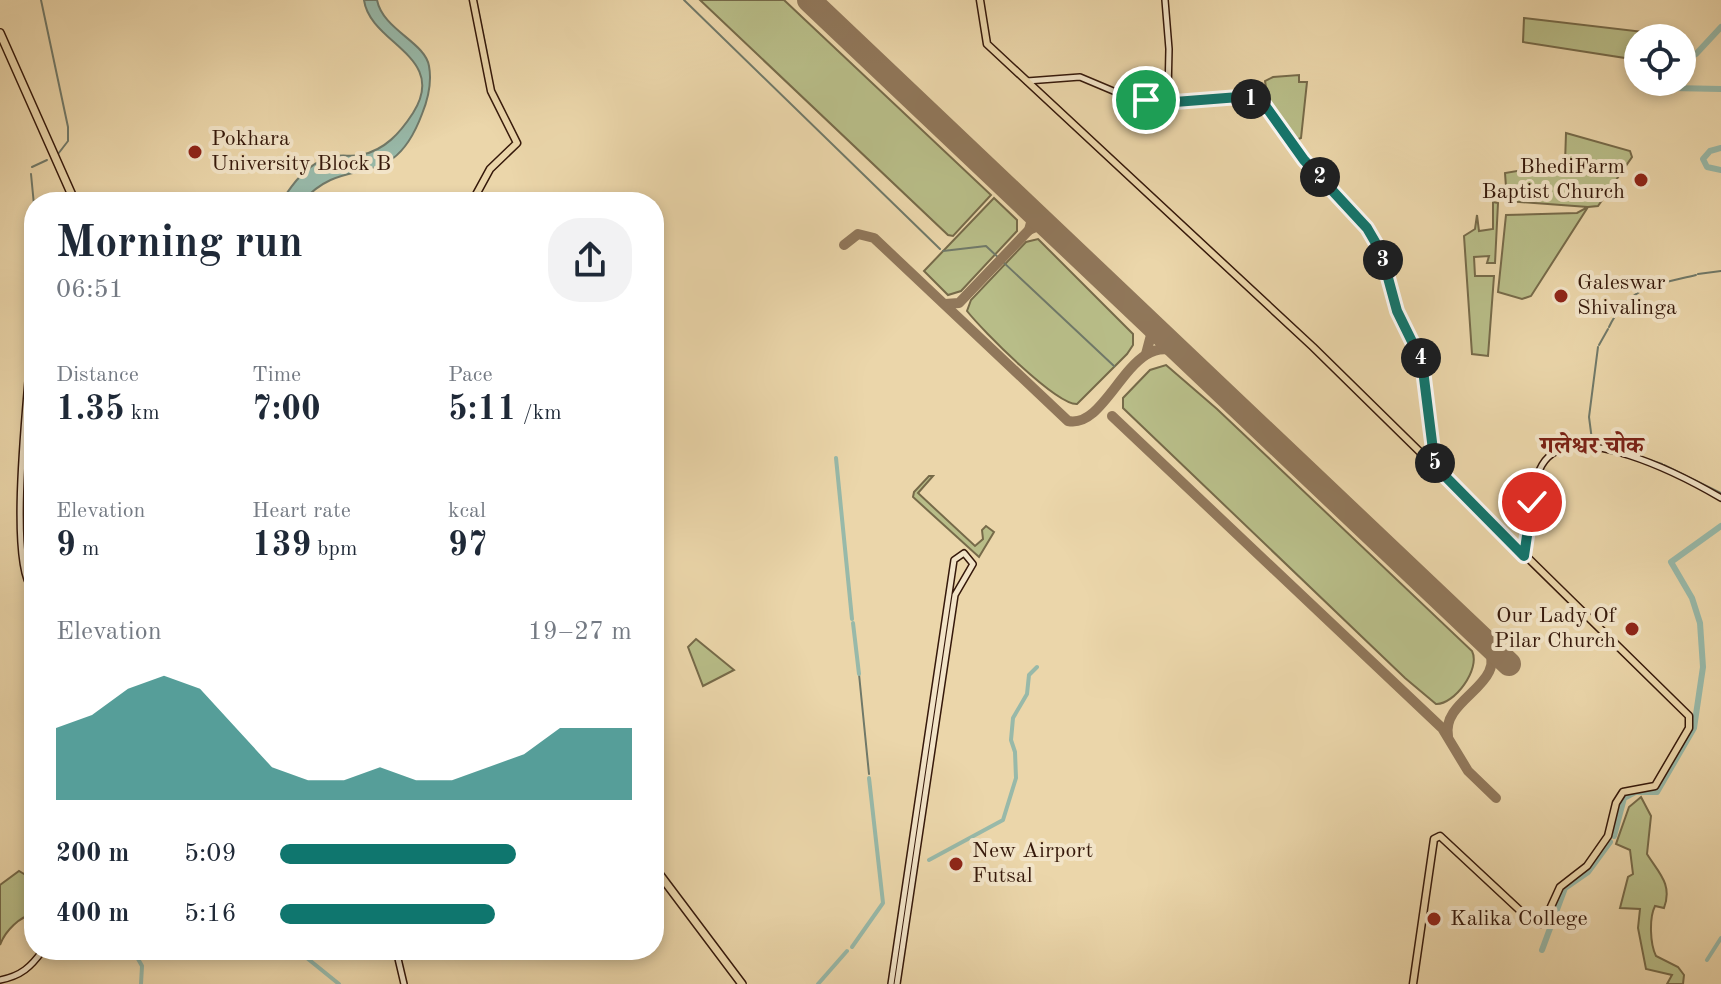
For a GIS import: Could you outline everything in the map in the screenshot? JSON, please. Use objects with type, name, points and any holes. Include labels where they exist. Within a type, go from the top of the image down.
[{"type":"highway","points":[[0,35],[71,192]]},
{"type":"highway","points":[[664,880],[742,984]]},
{"type":"main road","points":[[473,0],[491,91],[517,143],[490,169],[477,192]]},
{"type":"main road","points":[[980,0],[987,44],[1244,282],[1689,716],[1689,728],[1655,786],[1623,792],[1608,836],[1587,866],[1560,887],[1544,922],[1533,921],[1440,836],[1434,839],[1413,984]]},
{"type":"street","points":[[1165,0],[1169,49],[1168,94],[1176,102]]},
{"type":"street","points":[[1025,81],[1080,77],[1118,93],[1162,103],[1239,97],[1264,104],[1304,160],[1367,228],[1381,252],[1397,311],[1422,362],[1435,466]]},
{"type":"street","points":[[24,434],[21,473],[24,575]]},
{"type":"street","points":[[1524,556],[1537,476],[1544,462],[1565,447],[1590,444],[1662,467],[1721,498]]},
{"type":"street","points":[[891,984],[954,560],[964,553],[973,564],[955,595],[897,984]]},
{"type":"street","points":[[0,980],[12,978],[36,960]]},
{"type":"street","points":[[398,960],[404,984]]},
{"type":"green space","points":[[700,0],[784,0],[991,195],[953,236],[948,235]]},
{"type":"green space","points":[[1524,18],[1624,30],[1624,58],[1523,42]]},
{"type":"green space","points":[[1299,75],[1299,82],[1307,82],[1301,138],[1296,140],[1268,100],[1265,81],[1273,77]]},
{"type":"green space","points":[[1566,133],[1630,151],[1632,157],[1598,206],[1507,201],[1505,173],[1565,163]]},
{"type":"green space","points":[[994,198],[1017,220],[1017,231],[961,291],[948,295],[924,271]]},
{"type":"green space","points":[[1493,202],[1498,203],[1495,263],[1487,263],[1489,256],[1474,257],[1475,276],[1494,276],[1488,356],[1472,354],[1464,236],[1475,229],[1477,215],[1479,231],[1493,229]]},
{"type":"green space","points":[[1588,207],[1531,296],[1522,299],[1498,292],[1506,215],[1577,213]]},
{"type":"green space","points":[[1038,239],[1133,334],[1133,345],[1127,354],[1077,404],[1053,393],[1037,380],[967,311],[971,300],[1026,242]]},
{"type":"green space","points":[[1166,365],[1217,409],[1472,651],[1473,667],[1469,676],[1450,699],[1436,704],[1405,678],[1123,408],[1123,398],[1150,370]]},
{"type":"green space","points":[[929,476],[933,476],[918,493],[975,546],[983,539],[982,530],[986,526],[994,532],[979,557],[913,497]]},
{"type":"green space","points":[[696,639],[734,670],[703,686],[688,647]]},
{"type":"green space","points":[[1641,797],[1651,816],[1647,854],[1663,879],[1667,892],[1664,908],[1655,906],[1653,911],[1652,945],[1656,956],[1678,967],[1684,975],[1683,984],[1667,984],[1672,975],[1646,969],[1638,928],[1640,909],[1620,908],[1628,877],[1633,874],[1630,850],[1616,844],[1629,807]]},
{"type":"green space","points":[[19,871],[24,874],[24,918],[5,935],[0,945],[0,885]]},
{"type":"shaded area","points":[[364,0],[377,0],[387,20],[426,58],[430,84],[422,114],[410,139],[382,165],[335,178],[313,192],[287,192],[301,175],[322,160],[370,153],[385,145],[413,113],[421,94],[421,77],[415,64],[369,15]]},
{"type":"waterway","points":[[41,0],[68,127],[68,141],[58,154]]},
{"type":"waterway","points":[[475,0],[486,53]]},
{"type":"waterway","points":[[684,0],[940,249]]},
{"type":"waterway","points":[[1696,54],[1721,27]]},
{"type":"waterway","points":[[1696,88],[1721,89]]},
{"type":"waterway","points":[[1721,148],[1710,151],[1703,159],[1707,167],[1721,170]]},
{"type":"waterway","points":[[32,167],[47,160]]},
{"type":"waterway","points":[[31,174],[33,192]]},
{"type":"waterway","points":[[943,251],[986,246],[1114,366]]},
{"type":"waterway","points":[[1698,274],[1721,271]]},
{"type":"waterway","points":[[1609,327],[1625,303],[1645,289],[1696,275]]},
{"type":"waterway","points":[[1599,345],[1608,329]]},
{"type":"waterway","points":[[1598,347],[1589,417],[1592,440],[1602,446]]},
{"type":"waterway","points":[[1640,457],[1662,464]]},
{"type":"waterway","points":[[836,458],[852,619]]},
{"type":"waterway","points":[[1664,465],[1721,493]]},
{"type":"waterway","points":[[1614,836],[1624,798],[1635,792],[1657,792],[1694,728],[1703,667],[1700,623],[1692,598],[1671,562],[1721,526]]},
{"type":"waterway","points":[[853,623],[859,674]]},
{"type":"waterway","points":[[929,860],[1003,820],[1016,778],[1015,752],[1011,740],[1013,718],[1027,694],[1029,675],[1037,667]]},
{"type":"waterway","points":[[859,674],[869,774]]},
{"type":"waterway","points":[[852,947],[883,903],[869,778]]},
{"type":"waterway","points":[[1542,950],[1565,888],[1588,872],[1610,842]]},
{"type":"waterway","points":[[1707,960],[1721,938]]},
{"type":"waterway","points":[[818,984],[847,951]]},
{"type":"waterway","points":[[139,960],[142,966],[141,984]]},
{"type":"waterway","points":[[309,960],[339,984]]},
{"type":"taxiway","points":[[945,304],[959,303],[1029,230],[1032,219],[1027,206]]},
{"type":"taxiway","points":[[1029,230],[1041,225],[1053,231]]},
{"type":"taxiway","points":[[844,245],[858,234],[874,238],[1068,421],[1083,419],[1096,410],[1135,364],[1150,353],[1166,349],[1185,356]]},
{"type":"taxiway","points":[[1143,317],[1151,335],[1146,354]]},
{"type":"taxiway","points":[[1112,416],[1442,728],[1468,771],[1496,798]]},
{"type":"taxiway","points":[[1448,736],[1449,723],[1455,711],[1484,680],[1490,669],[1492,657],[1486,642]]},
{"type":"runway","points":[[809,0],[1509,664]]},
{"type":"place","name":"Pokhara University Block B","points":[[195,152]]},
{"type":"place","name":"BhediFarm Baptist Church","points":[[1641,180]]},
{"type":"place","name":"Galeswar Shivalinga","points":[[1561,296]]},
{"type":"place","name":"Our Lady Of Pilar Church","points":[[1632,629]]},
{"type":"place","name":"New Airport Futsal","points":[[956,864]]},
{"type":"place","name":"Kalika College","points":[[1434,919]]},
{"type":"district","name":"गलेश्वर चोक","points":[[1592,447]]},
{"type":"route","points":[[1146,100],[1162,103],[1239,97],[1264,104],[1304,160],[1367,228],[1381,252],[1397,311],[1422,362],[1435,466],[1494,522],[1524,556],[1532,502]]}]
